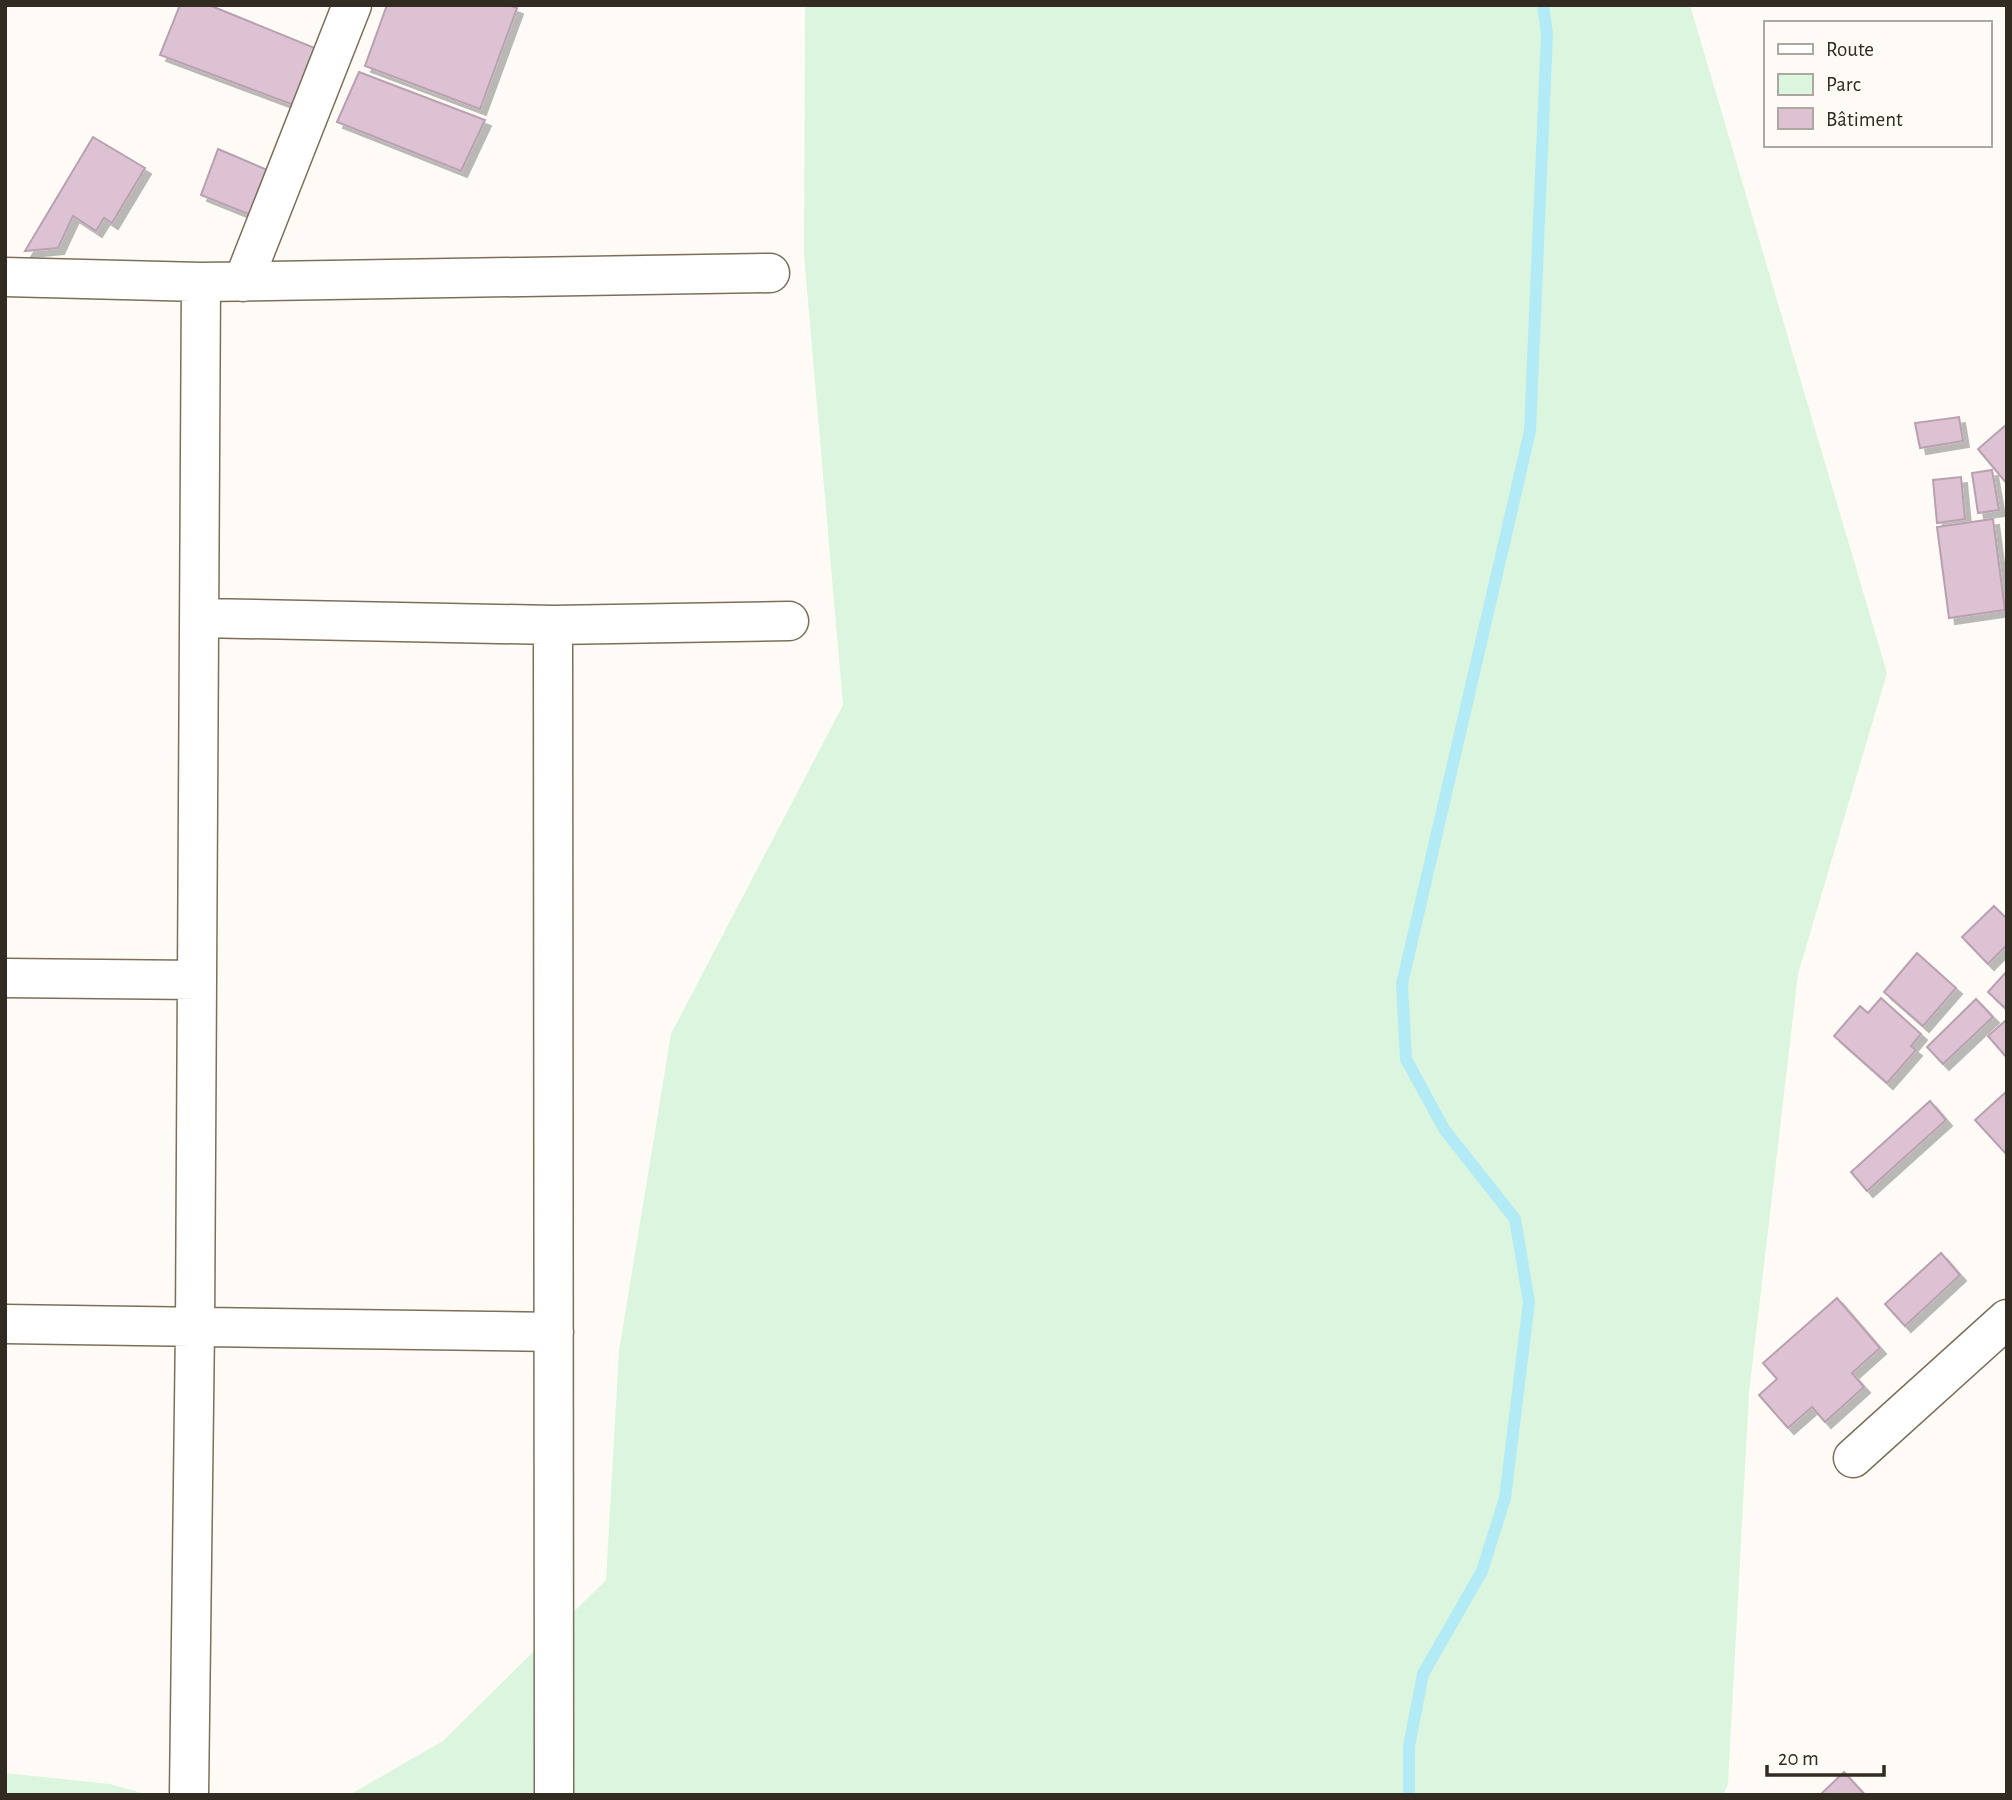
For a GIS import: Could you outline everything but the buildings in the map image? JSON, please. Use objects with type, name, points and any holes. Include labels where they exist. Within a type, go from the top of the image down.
[{"type":"street","points":[[243,282],[352,5]]},
{"type":"street","points":[[5,277],[243,282],[770,273]]},
{"type":"street","points":[[189,1795],[195,1327],[201,282]]},
{"type":"street","points":[[199,618],[553,625],[789,621]]},
{"type":"street","points":[[553,625],[554,1795]]},
{"type":"street","points":[[5,978],[197,980]]},
{"type":"street","points":[[1853,1458],[2007,1319]]},
{"type":"street","points":[[5,1324],[554,1332]]},
{"type":"green space","points":[[805,5],[1690,5],[1887,673],[1798,974],[1749,1393],[1728,1784],[1723,1795],[349,1795],[443,1741],[606,1580],[619,1351],[671,1034],[843,705],[804,255]]},
{"type":"green space","points":[[5,1773],[110,1784],[149,1795],[5,1795]]},
{"type":"waterway","points":[[1409,1795],[1409,1746],[1423,1674],[1482,1571],[1505,1498],[1529,1302],[1515,1219],[1444,1129],[1406,1059],[1402,984],[1530,431],[1547,34],[1543,5]]}]
